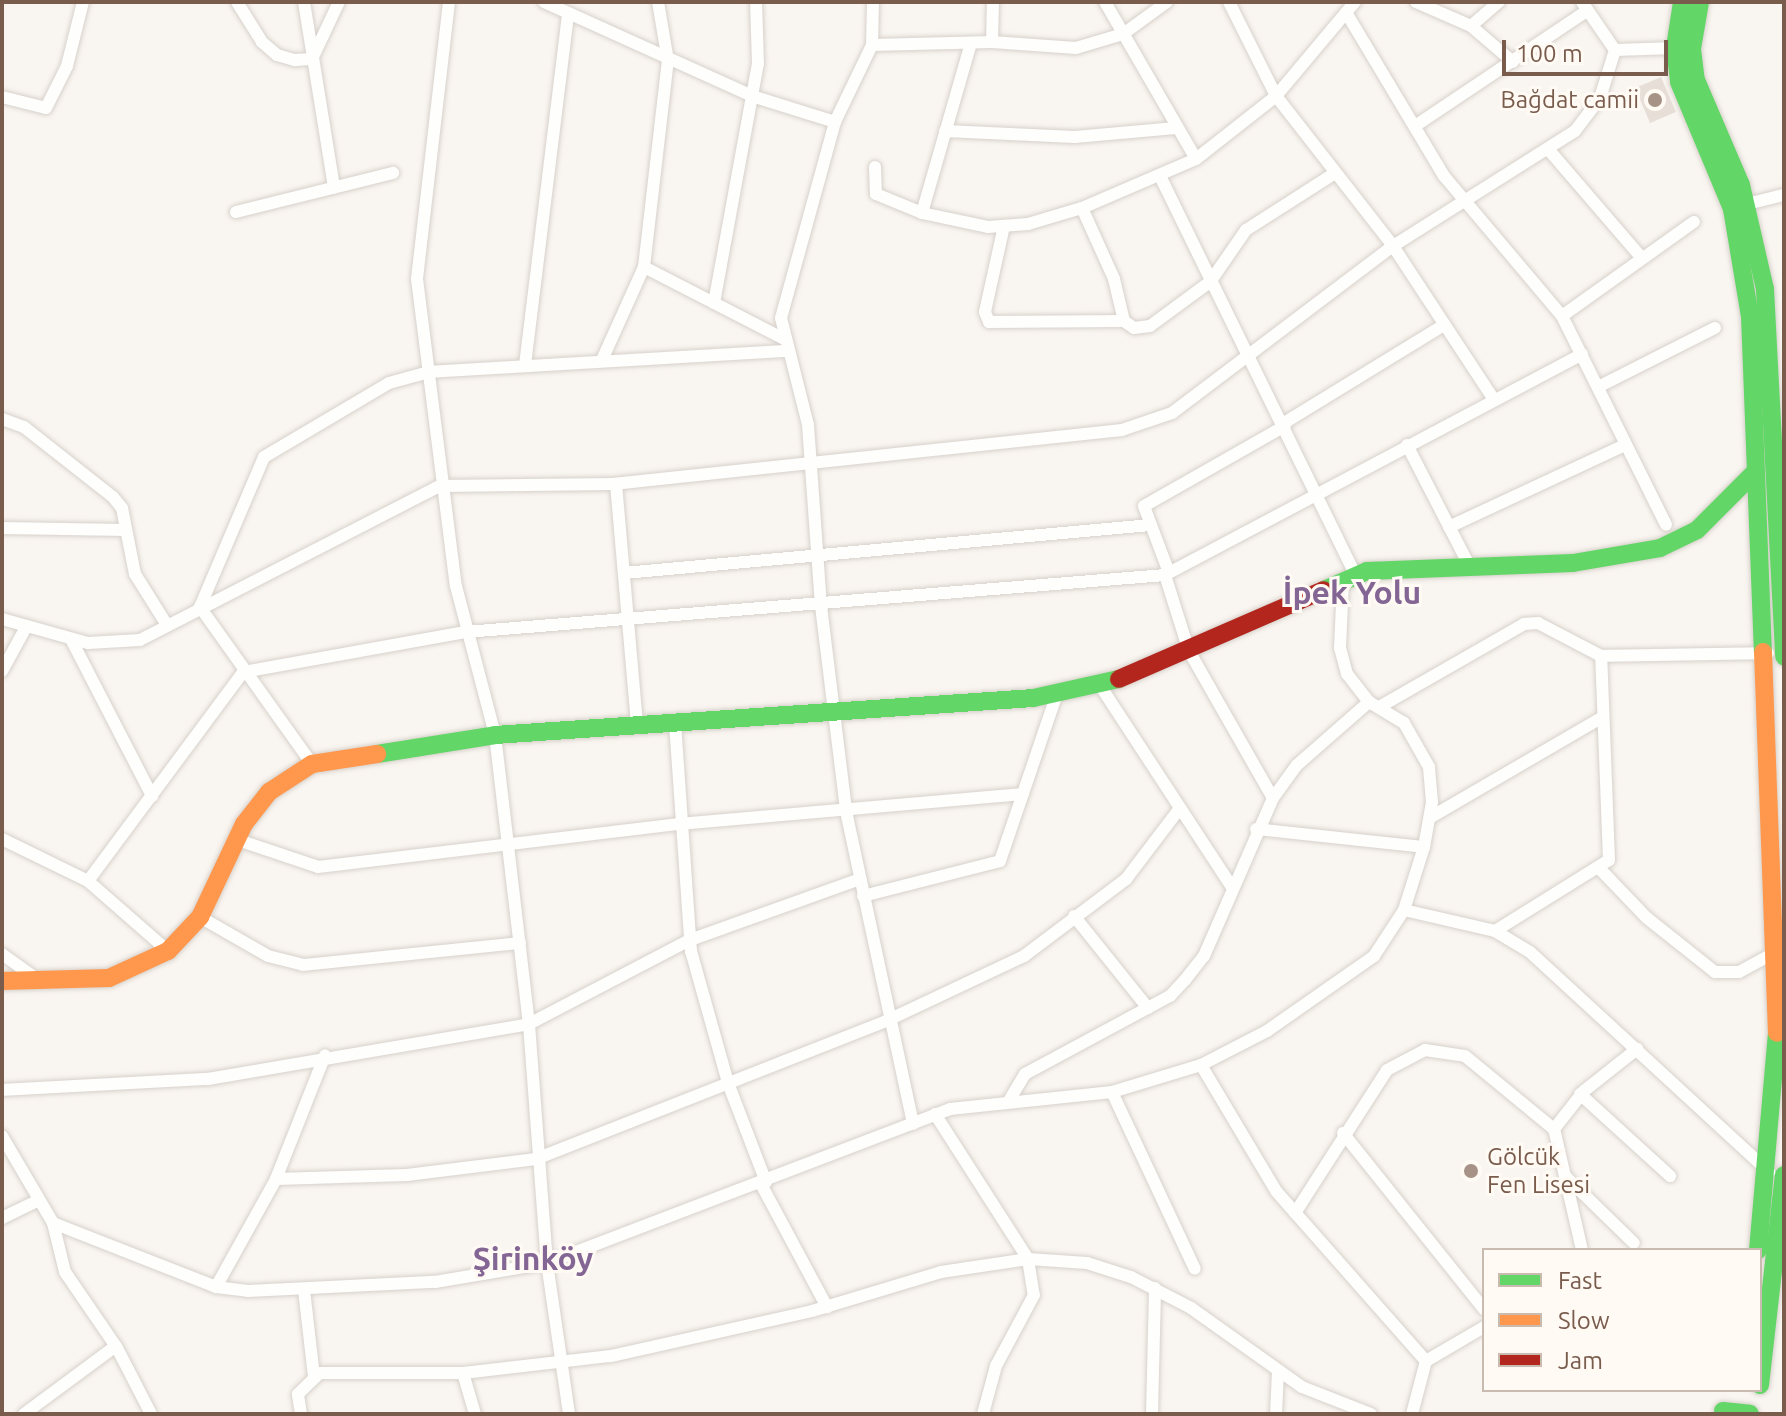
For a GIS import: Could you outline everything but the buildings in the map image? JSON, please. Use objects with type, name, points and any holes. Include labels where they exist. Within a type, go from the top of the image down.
[{"type":"main road","points":[[1682,2],[1675,48],[1679,82],[1739,238],[1750,316],[1777,1031],[1758,1248]]},
{"type":"main road","points":[[1700,2],[1692,49],[1696,80],[1747,204],[1765,289],[1776,368],[1784,655]]},
{"type":"main road","points":[[2,980],[109,978],[168,951],[200,917],[238,840],[269,792],[312,764],[495,735],[834,712],[1057,694],[1101,687],[1189,651],[1349,578],[1392,567],[1573,563],[1660,548],[1697,530],[1756,471]]},
{"type":"main road","points":[[1762,1373],[1782,1222],[1784,1175]]},
{"type":"main road","points":[[1731,1392],[1721,1413],[1753,1414],[1759,1392]]},
{"type":"street","points":[[2,97],[46,108],[67,66],[83,2]]},
{"type":"street","points":[[237,2],[277,55],[312,59]]},
{"type":"street","points":[[304,2],[334,188]]},
{"type":"street","points":[[312,59],[339,2]]},
{"type":"street","points":[[449,2],[417,279],[440,486],[466,632],[495,735],[529,1024],[536,1159],[547,1263],[559,1364],[569,1414]]},
{"type":"street","points":[[544,2],[668,61],[752,96],[835,122]]},
{"type":"street","points":[[602,360],[644,267],[668,61],[658,2]]},
{"type":"street","points":[[714,303],[758,64],[756,2]]},
{"type":"street","points":[[873,2],[872,45],[835,122],[781,318],[785,345],[808,425],[821,606],[846,811],[888,1020],[913,1124]]},
{"type":"street","points":[[992,42],[993,2]]},
{"type":"street","points":[[1105,2],[1196,159]]},
{"type":"street","points":[[872,45],[992,42],[1076,48],[1123,34],[1167,2]]},
{"type":"street","points":[[1229,2],[1276,96],[1393,246],[1492,397]]},
{"type":"street","points":[[875,167],[876,194],[922,213],[1004,226],[1082,208],[1196,159],[1276,96],[1355,2]]},
{"type":"street","points":[[1416,2],[1471,26],[1513,62]]},
{"type":"street","points":[[1471,26],[1499,2]]},
{"type":"street","points":[[1415,126],[1513,62],[1584,6],[1615,50]]},
{"type":"street","points":[[525,365],[568,14]]},
{"type":"street","points":[[1347,14],[1465,202],[1562,316],[1666,525]]},
{"type":"street","points":[[922,213],[971,43]]},
{"type":"street","points":[[1615,50],[1675,48]]},
{"type":"street","points":[[2,619],[25,629],[71,639],[140,640],[440,486],[616,484],[1122,430],[1172,413],[1393,246],[1548,149],[1590,116],[1615,50]]},
{"type":"street","points":[[945,131],[1075,137],[1176,128]]},
{"type":"street","points":[[1548,149],[1641,257]]},
{"type":"street","points":[[236,212],[393,173]]},
{"type":"street","points":[[1004,226],[985,312],[989,322],[1124,321],[1134,328],[1150,326],[1210,282],[1246,230],[1335,173]]},
{"type":"street","points":[[53,1223],[216,1287],[304,1290],[435,1282],[547,1263],[763,1183],[935,1114],[1010,1099],[1112,1092],[1201,1065],[1267,1031],[1358,971],[1386,942],[1404,910],[1431,817],[1433,780],[1423,754],[1404,723],[1375,704],[1342,661],[1349,578],[1322,497],[1250,352],[1210,282],[1160,176]]},
{"type":"street","points":[[1747,204],[1784,195]]},
{"type":"street","points":[[1082,208],[1114,279],[1124,321]]},
{"type":"street","points":[[1562,316],[1694,222]]},
{"type":"street","points":[[644,267],[785,345]]},
{"type":"street","points":[[1273,798],[1189,651],[1144,506],[1444,325]]},
{"type":"street","points":[[1598,387],[1715,328]]},
{"type":"street","points":[[200,607],[264,457],[389,383],[429,372],[785,345]]},
{"type":"street","points":[[88,881],[243,672],[466,632],[821,606],[1166,573],[1322,497],[1492,397],[1582,354]]},
{"type":"street","points":[[2,419],[24,427],[113,497],[126,530],[135,574],[167,625]]},
{"type":"street","points":[[1407,445],[1470,567]]},
{"type":"street","points":[[1449,527],[1625,445]]},
{"type":"street","points":[[616,484],[637,725]]},
{"type":"street","points":[[624,573],[818,560],[1150,525]]},
{"type":"street","points":[[2,528],[126,530]]},
{"type":"street","points":[[200,607],[243,672],[312,764]]},
{"type":"street","points":[[1010,1099],[1025,1074],[1170,996],[1204,956],[1231,886],[1273,798],[1297,765],[1375,704],[1524,624],[1538,623],[1601,656],[1784,655]]},
{"type":"street","points":[[2,671],[25,629]]},
{"type":"street","points":[[71,639],[152,796]]},
{"type":"street","points":[[1495,931],[1609,860],[1601,718],[1601,656]]},
{"type":"street","points":[[1101,687],[1231,886]]},
{"type":"street","points":[[863,896],[1000,861],[1057,694]]},
{"type":"street","points":[[1431,817],[1601,718]]},
{"type":"street","points":[[675,723],[679,824],[690,940],[728,1083],[763,1183],[827,1307]]},
{"type":"street","points":[[238,840],[318,867],[679,824],[1023,794]]},
{"type":"street","points":[[276,1179],[407,1175],[536,1159],[888,1020],[1014,962],[1126,879],[1180,808]]},
{"type":"street","points":[[1256,829],[1424,847]]},
{"type":"street","points":[[2,839],[88,881],[168,951]]},
{"type":"street","points":[[1599,868],[1647,918],[1715,972],[1739,972],[1776,952]]},
{"type":"street","points":[[2,1090],[208,1079],[325,1055],[529,1024],[690,940],[860,879]]},
{"type":"street","points":[[1404,910],[1495,931],[1544,963],[1765,1169],[1784,1182]]},
{"type":"street","points":[[1074,916],[1148,1008]]},
{"type":"street","points":[[200,917],[268,956],[303,965],[520,943]]},
{"type":"street","points":[[2,954],[31,981]]},
{"type":"street","points":[[1295,1213],[1343,1133],[1387,1070],[1433,1049],[1465,1056],[1554,1129],[1582,1248]]},
{"type":"street","points":[[1554,1129],[1580,1094],[1637,1049]]},
{"type":"street","points":[[216,1287],[276,1179],[325,1055]]},
{"type":"street","points":[[1201,1065],[1295,1213],[1426,1361]]},
{"type":"street","points":[[1112,1092],[1195,1269]]},
{"type":"street","points":[[1580,1094],[1670,1176]]},
{"type":"street","points":[[935,1114],[1028,1259],[1034,1295],[996,1366],[983,1414]]},
{"type":"street","points":[[1343,1133],[1482,1307]]},
{"type":"street","points":[[2,1136],[53,1223],[65,1272],[116,1346],[151,1414]]},
{"type":"street","points":[[1563,1174],[1634,1243]]},
{"type":"street","points":[[2,1218],[39,1200]]},
{"type":"street","points":[[1761,1222],[1782,1222]]},
{"type":"street","points":[[301,1414],[298,1394],[314,1376],[463,1373],[559,1364],[827,1307],[909,1286],[922,1276],[1028,1259],[1087,1263],[1155,1288],[1278,1372],[1371,1414]]},
{"type":"street","points":[[1152,1414],[1155,1288]]},
{"type":"street","points":[[304,1290],[314,1376]]},
{"type":"street","points":[[1412,1414],[1426,1361],[1482,1328]]},
{"type":"street","points":[[24,1414],[116,1346]]},
{"type":"street","points":[[1276,1414],[1278,1372]]},
{"type":"street","points":[[463,1373],[475,1414]]},
{"type":"traffic: fast","points":[[1682,2],[1675,48],[1679,82],[1732,209],[1750,316],[1763,652]]},
{"type":"traffic: fast","points":[[1700,2],[1692,49],[1696,80],[1741,185],[1765,289],[1784,657]]},
{"type":"traffic: fast","points":[[1324,590],[1367,571],[1573,563],[1660,548],[1697,530],[1756,471]]},
{"type":"traffic: fast","points":[[377,754],[495,735],[1033,698],[1119,679]]},
{"type":"traffic: fast","points":[[1758,1248],[1777,1033]]},
{"type":"traffic: fast","points":[[1762,1368],[1784,1175]]},
{"type":"traffic: fast","points":[[1723,1411],[1750,1414]]},
{"type":"traffic: slow","points":[[1763,652],[1777,1033]]},
{"type":"traffic: slow","points":[[2,981],[109,978],[168,951],[200,917],[244,824],[269,792],[312,764],[377,754]]},
{"type":"traffic: jam","points":[[1119,679],[1324,590]]},
{"type":"place","name":"Bağdat camii","points":[[1655,100]]},
{"type":"place","name":"Gölcük Fen Lisesi","points":[[1471,1171]]},
{"type":"district","name":"İpek Yolu","points":[[1352,592]]},
{"type":"district","name":"Şirinköy","points":[[533,1258]]}]
